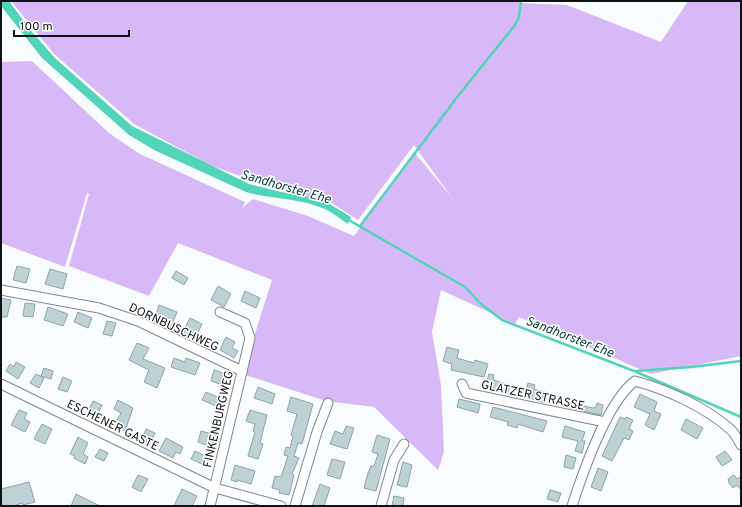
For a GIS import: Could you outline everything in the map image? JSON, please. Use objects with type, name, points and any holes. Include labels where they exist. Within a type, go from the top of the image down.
[{"type":"street","name":"DORNBUSCHWEG","points":[[1,290],[99,308],[138,321],[242,372]]},
{"type":"street","name":"FINKENBURGWEG","points":[[210,506],[250,338],[245,323],[220,312]]},
{"type":"street","points":[[572,506],[605,422],[628,386],[635,381],[683,400],[703,412],[732,430],[741,445]]},
{"type":"street","name":"ESCHENER GASTE","points":[[1,384],[215,488],[281,506]]},
{"type":"street","name":"GLATZER STRASSE","points":[[462,384],[466,393],[605,422]]},
{"type":"street","points":[[295,506],[317,432],[328,403]]},
{"type":"street","points":[[381,506],[394,460],[404,444]]},
{"type":"shaded area","points":[[1,1],[9,1],[32,32],[56,59],[132,126],[249,184],[305,196],[328,203],[351,217],[348,224],[325,209],[304,202],[246,192],[154,150],[129,135],[42,58],[1,6]]},
{"type":"shaded area","points":[[11,1],[522,1],[521,3],[567,5],[661,42],[688,1],[741,1],[741,356],[651,374],[519,317],[515,324],[441,290],[432,332],[441,385],[444,452],[438,470],[374,407],[326,401],[242,374],[272,280],[178,243],[149,296],[69,266],[89,194],[87,193],[65,267],[1,243],[1,62],[32,61],[109,133],[140,154],[245,202],[242,208],[253,199],[308,216],[354,236],[414,152],[452,198],[414,145],[358,220],[330,202],[267,186],[210,165],[134,124],[54,54]]},
{"type":"building","points":[[17,266],[30,269],[26,283],[13,280]]},
{"type":"building","points":[[50,269],[67,274],[63,289],[45,284]]},
{"type":"building","points":[[176,271],[188,278],[184,285],[172,278]]},
{"type":"building","points":[[218,286],[231,294],[224,307],[211,300]]},
{"type":"building","points":[[245,291],[260,298],[256,308],[241,301]]},
{"type":"building","points":[[1,298],[11,300],[7,317],[1,317]]},
{"type":"building","points":[[25,303],[35,304],[33,317],[23,316]]},
{"type":"building","points":[[159,305],[177,312],[171,327],[154,321]]},
{"type":"building","points":[[48,307],[68,314],[63,326],[44,320]]},
{"type":"building","points":[[78,312],[92,318],[88,328],[74,322]]},
{"type":"building","points":[[190,318],[202,324],[195,339],[182,333]]},
{"type":"building","points":[[107,321],[116,323],[112,336],[103,334]]},
{"type":"building","points":[[226,337],[235,342],[232,348],[238,351],[234,358],[220,350]]},
{"type":"building","points":[[137,343],[149,348],[143,359],[165,368],[157,388],[144,382],[149,370],[129,360]]},
{"type":"building","points":[[447,347],[459,350],[457,358],[474,363],[475,360],[488,364],[484,377],[451,370],[452,364],[443,361]]},
{"type":"building","points":[[174,358],[185,362],[186,358],[200,363],[195,375],[171,367]]},
{"type":"building","points":[[16,362],[25,367],[18,379],[6,371],[10,364],[14,367]]},
{"type":"building","points":[[44,368],[53,371],[51,379],[41,376]]},
{"type":"building","points":[[214,370],[226,374],[223,385],[211,381]]},
{"type":"building","points":[[36,374],[44,378],[39,388],[30,383]]},
{"type":"building","points":[[489,374],[494,375],[493,380],[510,385],[508,392],[485,386]]},
{"type":"building","points":[[63,377],[72,381],[67,392],[58,389]]},
{"type":"building","points":[[528,383],[535,385],[534,389],[548,393],[545,403],[524,396]]},
{"type":"building","points":[[258,387],[275,394],[272,404],[254,398]]},
{"type":"building","points":[[206,392],[220,398],[216,406],[202,400]]},
{"type":"building","points":[[640,394],[657,402],[654,411],[661,414],[654,430],[645,425],[650,414],[634,407]]},
{"type":"building","points":[[291,397],[313,404],[302,444],[298,443],[294,456],[299,458],[292,474],[294,475],[289,495],[279,493],[280,490],[272,488],[275,476],[281,477],[288,456],[284,455],[286,447],[290,448],[293,436],[291,435],[297,414],[287,411]]},
{"type":"building","points":[[459,399],[480,404],[478,413],[457,407]]},
{"type":"building","points":[[118,400],[133,408],[125,431],[114,426],[121,413],[114,409]]},
{"type":"building","points":[[93,401],[102,405],[96,418],[87,414]]},
{"type":"building","points":[[571,403],[593,408],[596,407],[597,403],[603,405],[601,415],[570,408]]},
{"type":"building","points":[[493,407],[547,421],[543,432],[518,424],[517,428],[507,425],[508,422],[490,417]]},
{"type":"building","points":[[19,410],[27,413],[24,419],[30,422],[25,432],[11,425]]},
{"type":"building","points":[[250,410],[267,415],[260,443],[263,444],[258,459],[248,456],[255,432],[253,431],[255,424],[246,421]]},
{"type":"building","points":[[620,417],[625,419],[626,417],[633,420],[629,429],[633,431],[629,440],[624,438],[612,461],[602,456]]},
{"type":"building","points":[[686,419],[703,428],[697,439],[681,430]]},
{"type":"building","points":[[42,424],[52,429],[45,444],[34,439]]},
{"type":"building","points":[[346,426],[354,428],[347,449],[330,444],[335,431],[343,434]]},
{"type":"building","points":[[565,426],[585,432],[582,441],[585,441],[582,453],[575,451],[578,441],[562,437]]},
{"type":"building","points":[[146,429],[155,433],[149,446],[141,442]]},
{"type":"building","points":[[201,431],[216,435],[212,447],[198,442]]},
{"type":"building","points":[[377,435],[390,439],[376,491],[364,488],[368,473],[371,466],[374,466],[378,454],[372,452]]},
{"type":"building","points":[[78,437],[88,443],[83,454],[88,457],[85,464],[70,454]]},
{"type":"building","points":[[166,438],[183,447],[180,454],[176,452],[173,458],[159,451]]},
{"type":"building","points":[[100,449],[108,453],[104,461],[95,457]]},
{"type":"building","points":[[195,451],[210,458],[206,466],[191,459]]},
{"type":"building","points":[[725,451],[732,460],[722,466],[716,457]]},
{"type":"building","points":[[566,455],[576,458],[573,469],[564,467]]},
{"type":"building","points":[[332,459],[345,462],[340,479],[327,475]]},
{"type":"building","points":[[403,462],[412,465],[407,487],[397,485]]},
{"type":"building","points":[[235,465],[255,471],[251,484],[231,480]]},
{"type":"building","points":[[598,468],[608,472],[601,491],[591,487]]},
{"type":"building","points":[[138,475],[148,479],[141,492],[132,487]]},
{"type":"building","points":[[734,475],[737,479],[741,476],[741,490],[737,485],[733,488],[729,483],[728,479]]},
{"type":"building","points":[[29,482],[35,502],[23,505],[22,503],[13,506],[1,506],[1,489]]},
{"type":"building","points":[[320,484],[330,488],[324,506],[312,506]]},
{"type":"building","points":[[182,489],[197,496],[192,506],[174,506]]},
{"type":"building","points":[[550,490],[561,493],[558,502],[547,499]]},
{"type":"building","points":[[76,494],[100,506],[71,506]]},
{"type":"building","points":[[394,496],[404,498],[403,506],[392,506]]},
{"type":"waterway","points":[[360,226],[458,96],[515,25],[519,17],[521,1]]},
{"type":"waterway","name":"Sandhorster Ehe","points":[[347,219],[465,287],[480,303],[502,320],[634,371],[741,417]]},
{"type":"waterway","name":"Sandhorster Ehe","points":[[636,371],[691,367],[741,361]]}]
